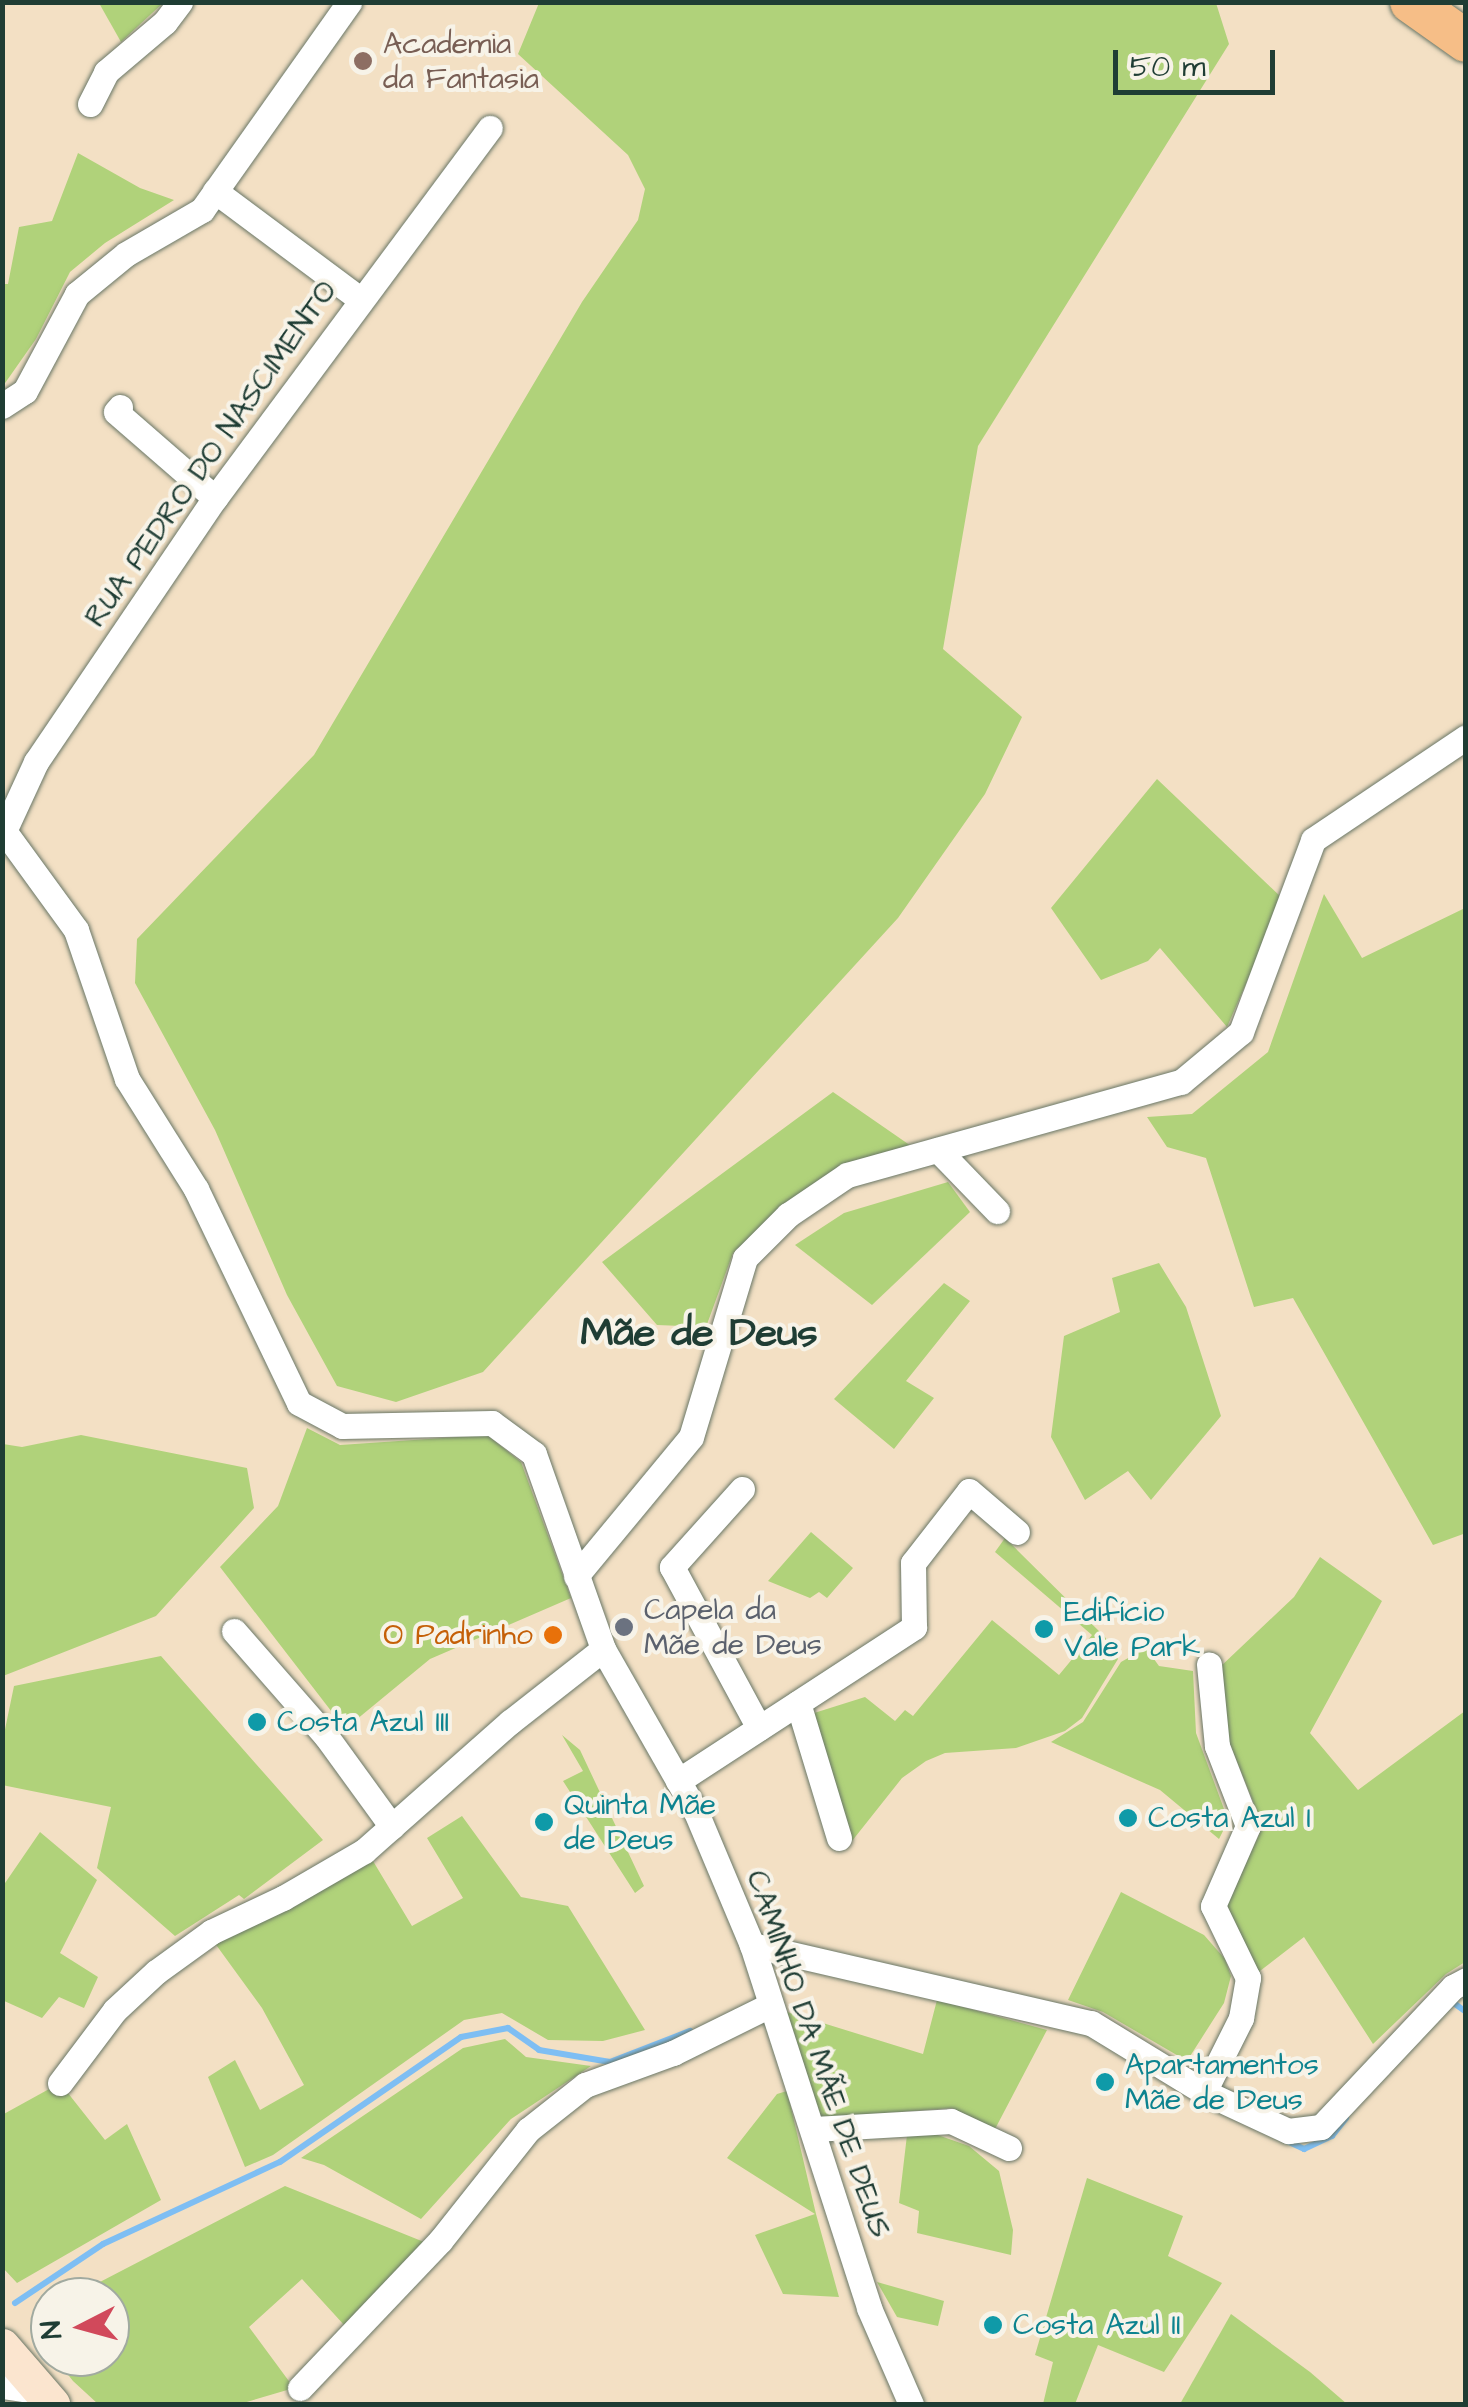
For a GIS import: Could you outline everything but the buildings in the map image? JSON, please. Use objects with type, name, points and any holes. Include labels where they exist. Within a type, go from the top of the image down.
[{"type":"highway","points":[[1411,2],[1466,41]]},
{"type":"highway","points":[[1455,2],[1466,10]]},
{"type":"main road","points":[[2,2346],[47,2398]]},
{"type":"street","points":[[90,104],[106,72],[165,22],[180,2]]},
{"type":"street","points":[[2,406],[25,390],[76,294],[126,254],[202,210],[348,2]]},
{"type":"street","name":"RUA PEDRO DO NASCIMENTO","points":[[4,828],[36,762],[215,498],[490,128]]},
{"type":"street","points":[[215,191],[361,300]]},
{"type":"street","points":[[120,407],[116,412],[215,498]]},
{"type":"street","points":[[576,1576],[691,1438],[745,1258],[788,1215],[846,1175],[1181,1082],[1241,1032],[1313,840],[1466,737]]},
{"type":"street","name":"CAMINHO DA MÃE DE DEUS","points":[[4,828],[76,930],[127,1079],[196,1189],[299,1403],[342,1426],[492,1423],[534,1454],[603,1649],[678,1780],[752,1945],[869,2308],[911,2404]]},
{"type":"street","points":[[938,1150],[996,1210]]},
{"type":"street","points":[[742,1489],[672,1567],[759,1728]]},
{"type":"street","points":[[678,1780],[914,1627],[913,1563],[969,1491],[1016,1532]]},
{"type":"street","points":[[234,1630],[326,1736],[392,1826]]},
{"type":"street","points":[[60,2082],[115,2010],[156,1972],[211,1932],[283,1898],[364,1850],[510,1722],[603,1649]]},
{"type":"street","points":[[1204,2092],[1240,2018],[1248,1978],[1213,1906],[1248,1826],[1217,1746],[1209,1664]]},
{"type":"street","points":[[798,1702],[839,1838]]},
{"type":"street","points":[[752,1945],[1091,2023],[1204,2092],[1288,2131],[1321,2127],[1453,1986],[1466,1980]]},
{"type":"street","points":[[300,2388],[440,2241],[528,2130],[586,2085],[673,2053],[770,2005]]},
{"type":"street","points":[[814,2129],[951,2122],[1010,2148]]},
{"type":"street","points":[[2,2386],[47,2398]]},
{"type":"green space","points":[[99,3],[163,3],[121,42]]},
{"type":"green space","points":[[539,3],[1216,3],[1229,44],[978,446],[943,649],[1022,717],[985,794],[898,918],[483,1372],[396,1402],[337,1386],[287,1295],[215,1130],[135,983],[137,939],[314,755],[582,302],[638,220],[645,189],[628,155],[518,54]]},
{"type":"green space","points":[[78,153],[140,188],[174,200],[105,243],[70,272],[36,339],[3,386],[3,284],[8,284],[19,227],[52,221]]},
{"type":"green space","points":[[1157,779],[1283,899],[1227,1027],[1160,948],[1148,961],[1101,980],[1051,908]]},
{"type":"green space","points":[[1324,894],[1362,958],[1465,908],[1466,1533],[1433,1545],[1293,1298],[1254,1307],[1206,1158],[1167,1147],[1147,1117],[1192,1114],[1268,1052]]},
{"type":"green space","points":[[833,1092],[914,1148],[774,1214],[733,1253],[706,1327],[657,1325],[602,1262]]},
{"type":"green space","points":[[948,1182],[970,1212],[872,1305],[795,1245],[844,1213]]},
{"type":"green space","points":[[1159,1263],[1186,1307],[1221,1416],[1151,1500],[1128,1471],[1085,1500],[1051,1437],[1064,1336],[1120,1312],[1112,1278]]},
{"type":"green space","points":[[944,1283],[970,1301],[906,1381],[934,1398],[894,1449],[834,1399]]},
{"type":"green space","points":[[307,1428],[340,1445],[487,1435],[521,1462],[571,1598],[430,1659],[345,1729],[220,1567],[278,1506]]},
{"type":"green space","points":[[81,1435],[247,1468],[254,1508],[156,1616],[3,1676],[3,1444],[22,1447]]},
{"type":"green space","points":[[811,1532],[853,1568],[827,1598],[819,1592],[810,1598],[768,1581]]},
{"type":"green space","points":[[1005,1538],[1105,1637],[1118,1659],[1082,1718],[1065,1731],[1016,1748],[945,1753],[926,1761],[902,1778],[852,1841],[811,1714],[865,1697],[895,1721],[905,1710],[913,1716],[992,1620],[1059,1675],[1092,1635],[995,1552]]},
{"type":"green space","points":[[1320,1557],[1382,1601],[1310,1733],[1358,1790],[1465,1711],[1465,1962],[1446,1974],[1373,2044],[1304,1937],[1256,1974],[1227,1905],[1263,1826],[1229,1742],[1220,1667],[1294,1597]]},
{"type":"green space","points":[[1146,1648],[1159,1666],[1193,1671],[1196,1733],[1224,1809],[1226,1825],[1219,1839],[1160,1790],[1051,1742],[1083,1722],[1121,1662]]},
{"type":"green space","points":[[161,1656],[323,1840],[244,1899],[239,1895],[175,1936],[97,1868],[111,1807],[2,1785],[3,1739],[14,1686]]},
{"type":"green space","points":[[562,1735],[580,1750],[644,1886],[635,1893],[563,1781],[583,1771]]},
{"type":"green space","points":[[462,1816],[521,1897],[568,1906],[645,2030],[603,2041],[548,2040],[502,2013],[464,2020],[273,2155],[245,2167],[208,2077],[235,2060],[260,2110],[304,2085],[262,2008],[214,1942],[370,1856],[412,1926],[463,1898],[427,1838]]},
{"type":"green space","points":[[40,1832],[97,1880],[60,1953],[98,1977],[84,2008],[59,1997],[42,2018],[2,2000],[3,1886]]},
{"type":"green space","points":[[1121,1892],[1204,1935],[1225,1959],[1231,1976],[1224,2003],[1187,2061],[1103,2012],[1068,2000]]},
{"type":"green space","points":[[937,2000],[1047,2030],[994,2131],[952,2108],[820,2118],[784,2011],[923,2054]]},
{"type":"green space","points":[[505,2039],[526,2057],[591,2066],[511,2119],[421,2219],[324,2165],[301,2158],[463,2048]]},
{"type":"green space","points":[[60,2083],[105,2140],[127,2124],[161,2200],[17,2283],[3,2268],[2,2115]]},
{"type":"green space","points":[[787,2091],[839,2297],[783,2294],[755,2235],[815,2214],[727,2158],[777,2094]]},
{"type":"green space","points":[[932,2133],[969,2146],[999,2171],[1013,2230],[1011,2255],[917,2233],[919,2211],[899,2203],[907,2135]]},
{"type":"green space","points":[[1087,2178],[1183,2216],[1168,2256],[1222,2283],[1164,2372],[1098,2345],[1075,2404],[1043,2404],[1053,2362],[1035,2355]]},
{"type":"green space","points":[[285,2186],[429,2244],[345,2326],[302,2279],[249,2327],[294,2388],[240,2404],[98,2404],[73,2381],[70,2377],[130,2377],[130,2277],[110,2277]]},
{"type":"green space","points":[[877,2282],[944,2301],[938,2326],[897,2317]]},
{"type":"green space","points":[[1231,2314],[1310,2372],[1347,2404],[1180,2404]]},
{"type":"waterway","points":[[1451,2001],[1466,2012]]},
{"type":"waterway","points":[[15,2303],[103,2244],[280,2162],[461,2037],[508,2028],[539,2050],[610,2062],[690,2031]]},
{"type":"waterway","points":[[1287,2141],[1304,2149],[1332,2136],[1346,2118]]},
{"type":"place","name":"Academia da Fantasia","points":[[363,61]]},
{"type":"place","name":"Capela da Mãe de Deus","points":[[624,1627]]},
{"type":"place","name":"Edifício Vale Park","points":[[1044,1629]]},
{"type":"place","name":"O Padrinho","points":[[553,1635]]},
{"type":"place","name":"Costa Azul III","points":[[257,1722]]},
{"type":"place","name":"Costa Azul I","points":[[1128,1818]]},
{"type":"place","name":"Quinta Mãe de Deus","points":[[544,1822]]},
{"type":"place","name":"Apartamentos Mãe de Deus","points":[[1105,2082]]},
{"type":"place","name":"Costa Azul II","points":[[993,2325]]},
{"type":"district","name":"Mãe de Deus","points":[[699,1334]]}]
